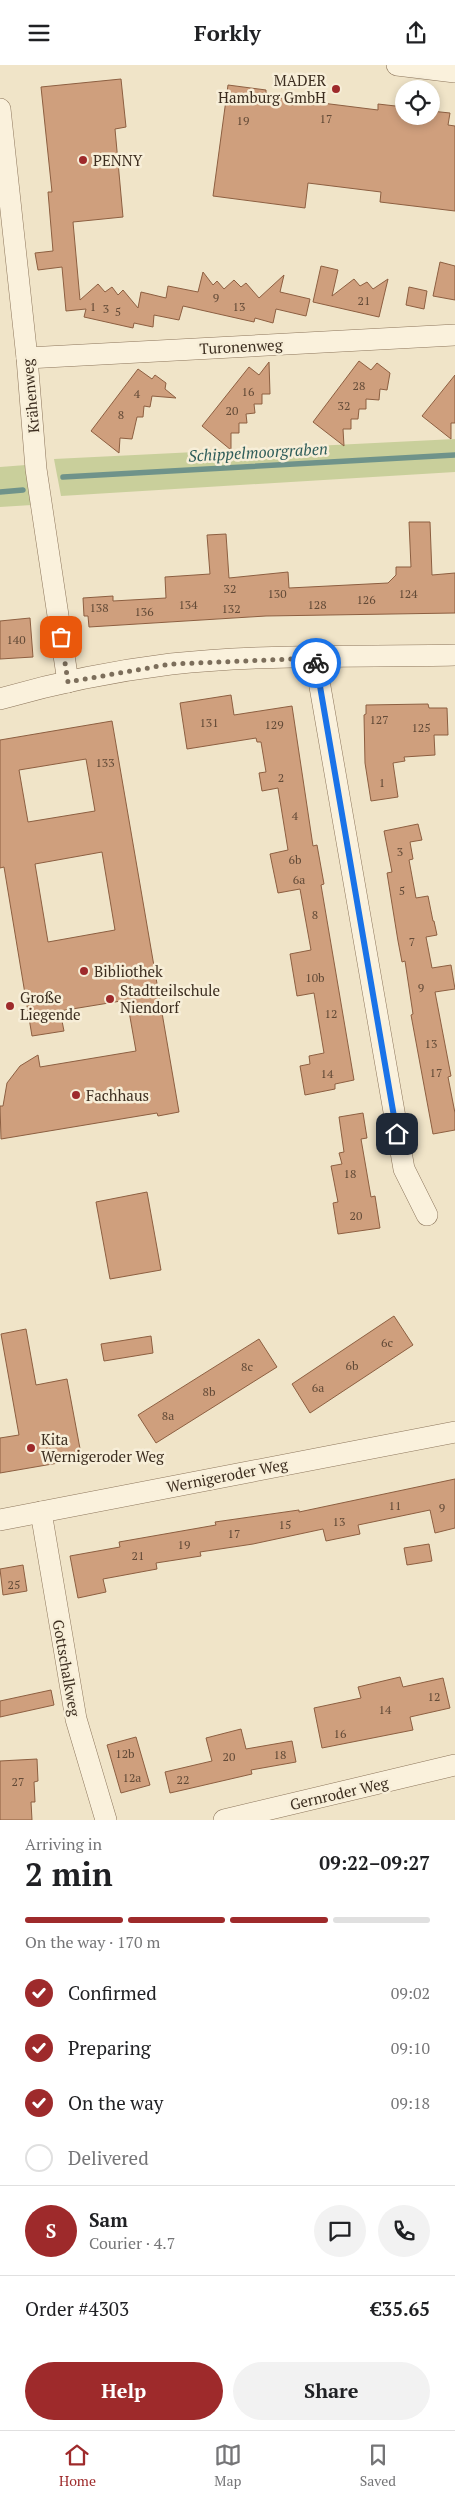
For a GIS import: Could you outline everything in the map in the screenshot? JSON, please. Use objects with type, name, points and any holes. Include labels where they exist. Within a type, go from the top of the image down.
[{"type":"street","points":[[397,65],[455,72]]},
{"type":"street","name":"Krähenweg","points":[[0,109],[8,257],[27,358],[39,490],[68,682]]},
{"type":"street","name":"Turonenweg","points":[[27,358],[455,335]]},
{"type":"street","points":[[0,699],[68,682],[171,664],[455,655]]},
{"type":"street","points":[[315,658],[404,1169],[427,1215]]},
{"type":"street","name":"Wernigeroder Weg","points":[[0,1519],[455,1432]]},
{"type":"street","name":"Gottschalkweg","points":[[41,1512],[76,1719],[106,1820]]},
{"type":"street","name":"Gernroder Weg","points":[[224,1820],[455,1765]]},
{"type":"green space","points":[[455,439],[455,472],[61,496],[54,459]]},
{"type":"green space","points":[[26,465],[32,505],[0,507],[0,467]]},
{"type":"building","points":[[121,79],[126,127],[115,129],[123,217],[73,222],[80,300],[98,284],[105,292],[112,287],[118,295],[123,290],[138,308],[141,292],[166,298],[168,286],[198,292],[203,272],[213,285],[217,281],[224,289],[234,280],[241,287],[246,283],[259,298],[284,275],[280,292],[310,299],[306,316],[276,309],[273,323],[255,318],[254,322],[183,306],[179,320],[154,315],[153,327],[134,323],[133,328],[84,317],[86,309],[66,311],[62,267],[38,270],[35,253],[53,251],[48,192],[52,192],[41,87]]},
{"type":"building","points":[[228,85],[266,90],[266,96],[378,110],[378,104],[395,106],[395,125],[440,125],[440,112],[450,113],[448,125],[455,126],[455,211],[380,202],[381,192],[308,183],[305,208],[213,196]]},
{"type":"building","points":[[440,262],[455,266],[455,300],[433,296]]},
{"type":"building","points":[[321,266],[338,270],[332,296],[354,279],[360,286],[367,282],[373,289],[388,279],[379,317],[313,302]]},
{"type":"building","points":[[409,287],[427,291],[424,309],[406,305]]},
{"type":"building","points":[[359,361],[371,370],[377,363],[390,373],[387,390],[380,389],[379,400],[366,399],[366,409],[359,409],[358,419],[351,419],[351,429],[343,429],[344,446],[313,422]]},
{"type":"building","points":[[269,362],[270,394],[262,394],[262,404],[254,404],[255,413],[246,414],[247,423],[239,423],[239,433],[231,433],[231,450],[202,426],[249,367],[259,375]]},
{"type":"building","points":[[138,369],[152,379],[155,375],[166,383],[165,389],[176,398],[152,396],[150,407],[144,406],[143,417],[137,417],[132,439],[120,438],[119,453],[91,431]]},
{"type":"building","points":[[455,375],[455,423],[451,423],[451,439],[422,416]]},
{"type":"building","points":[[409,522],[430,522],[432,575],[455,573],[455,613],[266,616],[89,627],[88,616],[84,616],[83,598],[113,596],[113,601],[166,598],[165,577],[210,574],[207,535],[226,534],[229,578],[288,572],[289,588],[388,583],[396,575],[396,567],[411,567]]},
{"type":"building","points":[[30,618],[33,657],[0,659],[0,621]]},
{"type":"building","points":[[231,695],[234,715],[292,706],[313,846],[317,845],[324,884],[321,885],[354,1080],[335,1084],[335,1089],[305,1095],[300,1066],[310,1064],[309,1056],[324,1053],[314,993],[297,996],[290,954],[311,950],[300,889],[278,893],[270,854],[288,850],[278,788],[262,791],[259,773],[266,772],[261,742],[257,742],[256,738],[187,749],[180,703]]},
{"type":"building","points":[[428,704],[429,708],[447,708],[448,735],[434,735],[435,755],[404,757],[405,761],[393,763],[398,797],[371,801],[365,763],[364,715],[366,714],[366,705]]},
{"type":"building","points":[[112,721],[179,1112],[158,1116],[157,1113],[1,1139],[0,1106],[3,1106],[7,1083],[20,1066],[38,1055],[40,1067],[136,1051],[127,1000],[60,1011],[64,1031],[32,1036],[4,867],[0,868],[0,740]],"holes":[[[86,759],[95,811],[28,822],[19,770]],[[102,852],[115,930],[48,942],[35,864]]]},
{"type":"building","points":[[418,824],[422,840],[410,842],[413,859],[409,860],[416,898],[428,896],[434,921],[437,935],[426,937],[432,968],[451,965],[455,989],[435,992],[451,1076],[448,1077],[455,1113],[455,1130],[433,1134],[411,1015],[413,1014],[405,961],[402,962],[387,873],[392,872],[384,831]]},
{"type":"building","points":[[363,1113],[367,1138],[361,1139],[371,1197],[375,1196],[380,1228],[338,1234],[333,1203],[338,1202],[331,1166],[342,1164],[339,1153],[344,1152],[339,1117]]},
{"type":"building","points":[[147,1192],[161,1270],[110,1279],[96,1202]]},
{"type":"building","points":[[394,1316],[413,1345],[310,1413],[292,1384]]},
{"type":"building","points":[[26,1329],[36,1385],[67,1379],[81,1454],[63,1458],[64,1462],[0,1473],[0,1438],[19,1435],[1,1334]]},
{"type":"building","points":[[151,1336],[153,1353],[104,1361],[101,1344]]},
{"type":"building","points":[[259,1339],[277,1367],[156,1443],[138,1415]]},
{"type":"building","points":[[455,1479],[455,1528],[435,1533],[430,1510],[358,1525],[360,1534],[326,1541],[323,1529],[253,1544],[200,1552],[201,1556],[156,1563],[157,1569],[103,1579],[106,1592],[78,1598],[70,1556],[120,1547],[119,1542],[216,1525],[215,1522],[299,1510],[299,1512]]},
{"type":"building","points":[[429,1544],[432,1561],[407,1565],[404,1548]]},
{"type":"building","points":[[23,1565],[27,1591],[3,1595],[0,1569]]},
{"type":"building","points":[[400,1677],[403,1687],[443,1678],[450,1708],[410,1717],[413,1730],[322,1748],[314,1708],[361,1698],[358,1687]]},
{"type":"building","points":[[51,1690],[54,1705],[0,1717],[0,1701]]},
{"type":"building","points":[[241,1729],[246,1749],[292,1741],[296,1762],[251,1770],[252,1774],[170,1793],[165,1772],[212,1761],[206,1738]]},
{"type":"building","points":[[136,1737],[150,1785],[121,1793],[107,1745]]},
{"type":"building","points":[[37,1759],[38,1781],[34,1782],[35,1802],[31,1802],[32,1820],[0,1820],[0,1761]]},
{"type":"waterway","name":"Schippelmoorgraben","points":[[63,477],[455,455]]},
{"type":"waterway","name":"Schippelmoorgraben","points":[[0,492],[23,490]]},
{"type":"way so far","points":[[61,637],[68,682],[171,664],[315,658],[316,663]]},
{"type":"place","name":"MADER Hamburg GmbH","points":[[336,89]]},
{"type":"place","name":"PENNY","points":[[83,160]]},
{"type":"place","name":"Bibliothek","points":[[84,971]]},
{"type":"place","name":"Stadtteilschule Niendorf","points":[[110,999]]},
{"type":"place","name":"Große Liegende","points":[[10,1006]]},
{"type":"place","name":"Fachhaus","points":[[76,1095]]},
{"type":"place","name":"Kita Wernigeroder Weg","points":[[31,1448]]},
{"type":"route","points":[[316,663],[397,1134]]}]
